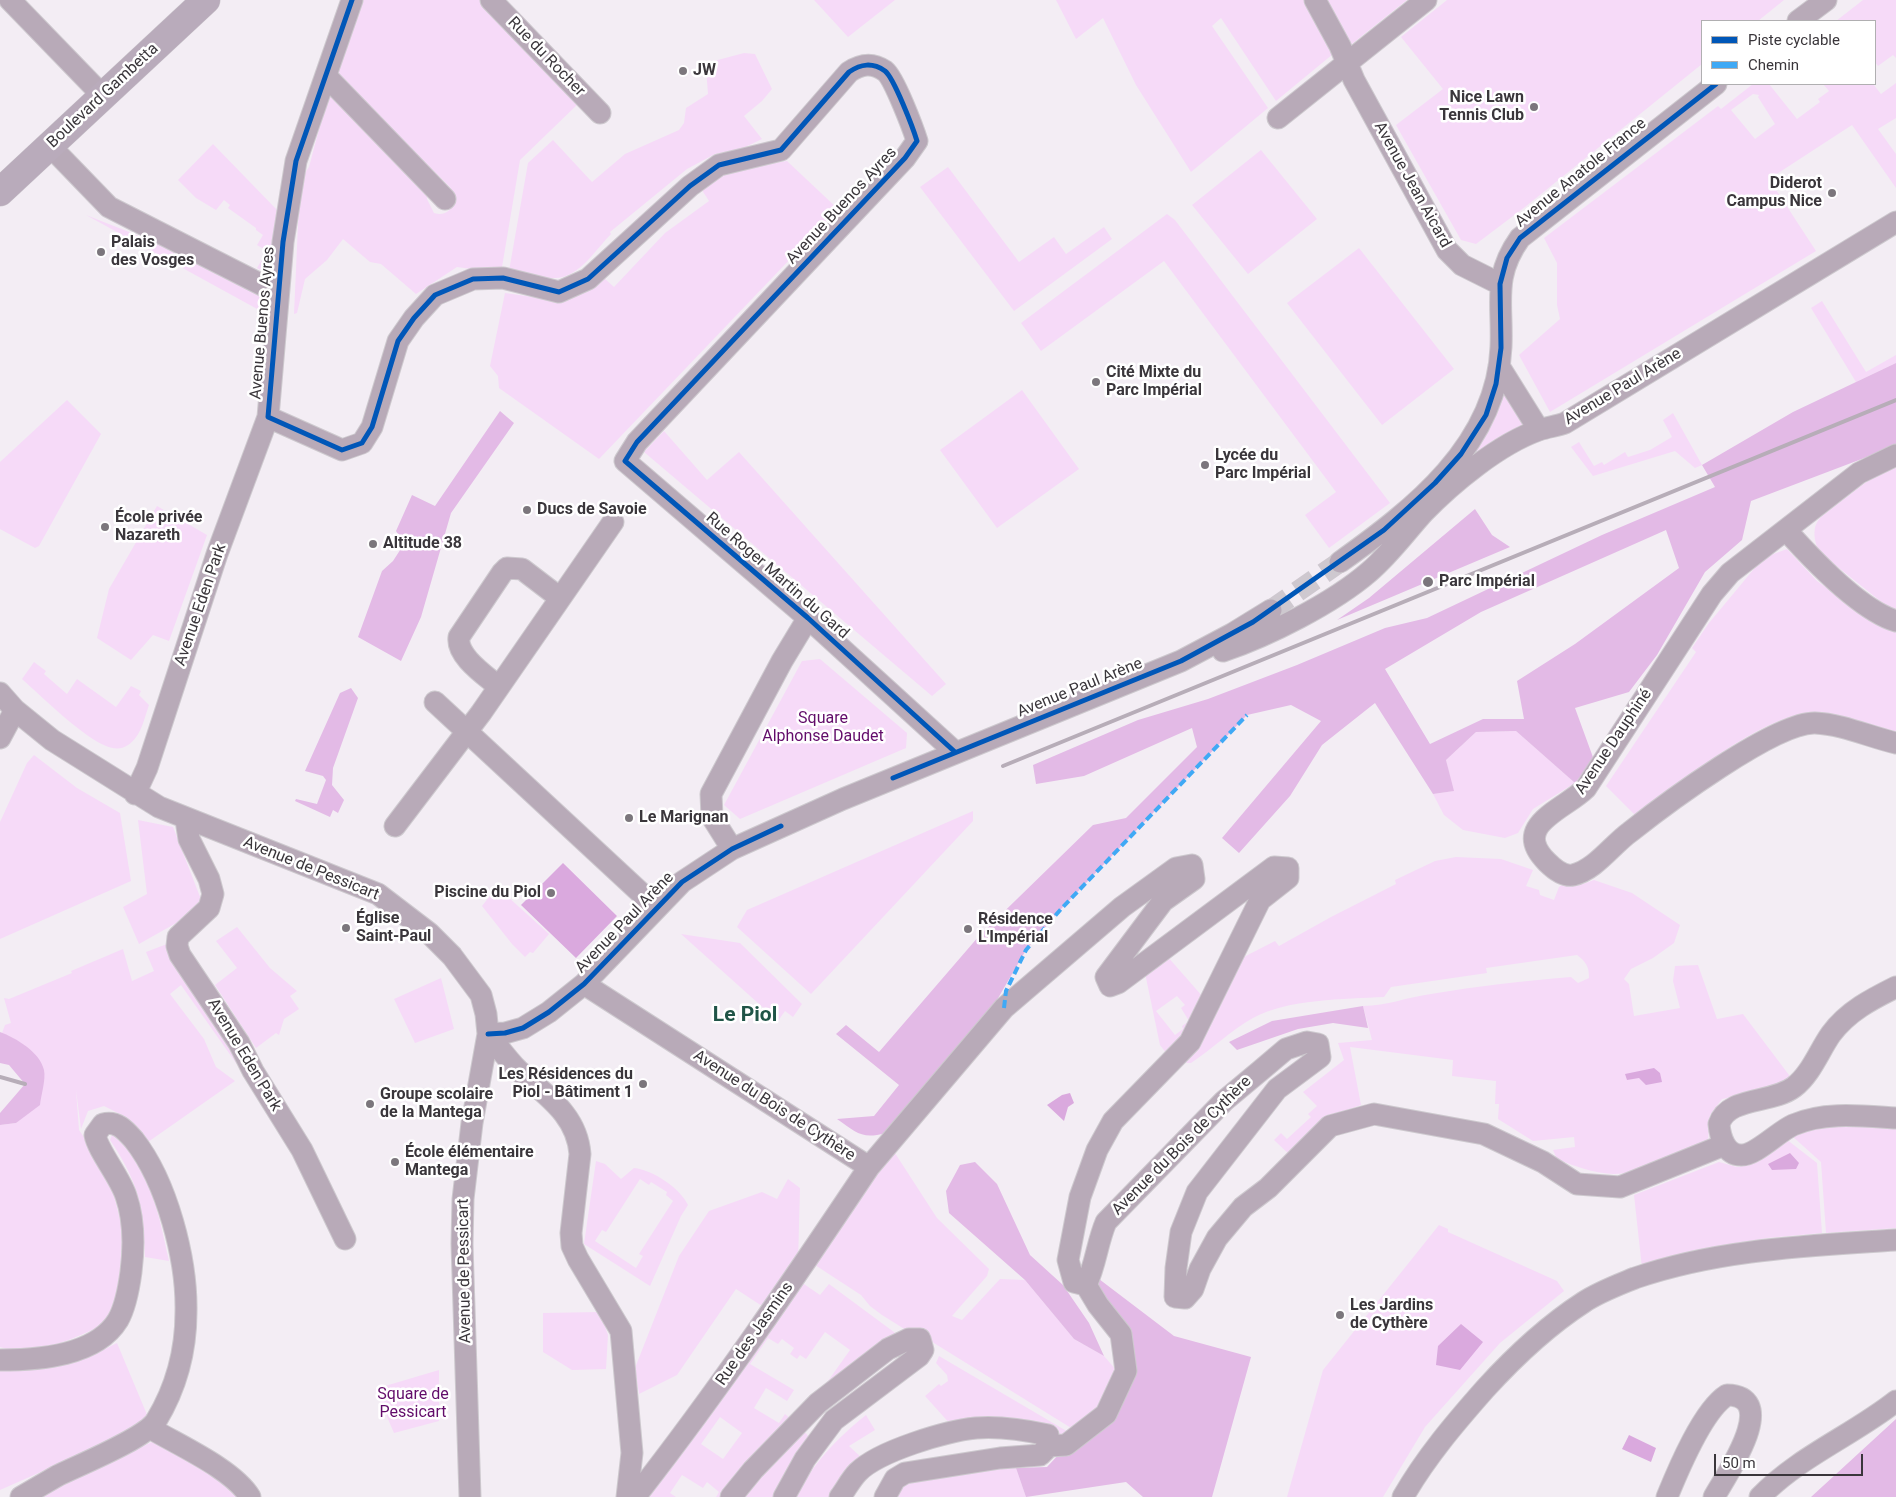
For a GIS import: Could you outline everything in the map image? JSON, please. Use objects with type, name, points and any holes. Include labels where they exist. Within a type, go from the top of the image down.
[{"type":"main road","name":"Boulevard Gambetta","points":[[0,192],[206,0]]},
{"type":"street","points":[[10,0],[103,96]]},
{"type":"street","name":"Avenue Buenos Ayres","points":[[352,0],[296,161],[283,242],[268,417],[342,450],[362,443],[372,427],[398,341],[414,318],[435,294],[474,279],[503,278],[560,292],[588,278],[690,186],[719,165],[781,150],[849,72],[861,64],[875,66],[886,72],[910,121],[917,141],[905,158],[637,442],[625,461]]},
{"type":"street","name":"Rue du Rocher","points":[[491,0],[600,113]]},
{"type":"street","name":"Avenue Jean Aicard","points":[[1315,0],[1340,46],[1346,64],[1446,250],[1462,266],[1500,284]]},
{"type":"street","points":[[1278,118],[1426,0]]},
{"type":"street","points":[[1799,20],[1826,0]]},
{"type":"street","points":[[326,76],[445,199]]},
{"type":"street","name":"Avenue Anatole France","points":[[1499,366],[1501,348],[1500,284],[1507,258],[1530,228],[1715,85]]},
{"type":"street","points":[[50,146],[109,207],[278,293]]},
{"type":"street","name":"Avenue Paul Arène","points":[[1181,660],[1216,653],[1262,636],[1348,587],[1392,551],[1423,514],[1455,483],[1511,444],[1539,430],[1565,424],[1896,222]]},
{"type":"street","points":[[1499,366],[1539,430]]},
{"type":"street","points":[[1340,562],[1384,530],[1435,483],[1461,454],[1486,415],[1496,384],[1499,366]]},
{"type":"street","name":"Avenue Eden Park","points":[[135,794],[147,768],[217,554],[268,417]]},
{"type":"street","name":"Avenue Dauphiné","points":[[1896,455],[1859,473],[1730,573],[1712,594],[1586,788],[1575,798],[1546,816],[1537,826],[1534,836],[1536,848],[1558,872],[1571,876],[1588,869],[1628,833],[1690,787],[1746,752],[1796,726],[1814,723],[1831,725],[1896,743]]},
{"type":"street","name":"Rue Roger Martin du Gard","points":[[625,461],[808,618],[955,752]]},
{"type":"street","points":[[395,826],[467,732],[613,522]]},
{"type":"street","points":[[1786,530],[1812,559],[1834,579],[1874,609],[1896,621]]},
{"type":"street","points":[[499,687],[464,655],[458,644],[459,637],[502,573],[507,568],[522,569],[560,598]]},
{"type":"street","name":"Avenue Paul Arène","points":[[488,1034],[505,1033],[523,1028],[549,1012],[584,984],[682,882],[732,849],[781,826],[955,752],[1181,660],[1232,634],[1271,610]]},
{"type":"street","points":[[732,849],[712,817],[711,794],[782,661],[808,618]]},
{"type":"street","name":"Avenue de Pessicart","points":[[0,693],[15,710],[52,740],[135,794],[186,820],[378,894],[400,910],[446,950],[473,982],[480,995],[486,1014],[488,1034],[472,1123],[463,1200],[462,1244],[470,1497]]},
{"type":"street","points":[[435,702],[656,907]]},
{"type":"street","points":[[0,738],[15,710]]},
{"type":"street","name":"Avenue Eden Park","points":[[186,820],[190,838],[209,879],[213,894],[209,908],[178,938],[177,946],[180,955],[239,1043],[253,1071],[302,1150],[345,1239]]},
{"type":"street","name":"Avenue du Bois de Cythère","points":[[584,984],[869,1167],[1004,1008],[1122,907],[1176,868],[1192,865],[1194,879],[1163,901],[1106,977],[1110,986],[1118,983],[1274,867],[1288,868],[1288,878],[1260,900],[1190,1042],[1113,1121],[1097,1150],[1080,1197],[1068,1260],[1074,1282],[1086,1284],[1094,1269],[1098,1242],[1106,1222],[1224,1101],[1286,1049],[1307,1042],[1318,1044],[1320,1057],[1277,1089],[1197,1192],[1181,1232],[1176,1268],[1175,1297],[1184,1298],[1193,1289],[1200,1269],[1217,1238],[1243,1207],[1268,1188],[1330,1126],[1374,1114],[1484,1134],[1543,1162],[1577,1184],[1620,1187],[1724,1145]]},
{"type":"street","points":[[1896,986],[1866,1002],[1847,1017],[1831,1034],[1806,1075],[1796,1086],[1780,1096],[1737,1105],[1726,1110],[1719,1124],[1724,1145],[1733,1154],[1742,1156],[1755,1150],[1786,1128],[1810,1119],[1865,1116],[1896,1118]]},
{"type":"street","points":[[488,1034],[517,1068],[557,1104],[576,1129],[580,1154],[571,1233],[572,1246],[621,1331],[632,1453],[627,1497]]},
{"type":"street","points":[[0,1360],[53,1355],[85,1347],[99,1340],[112,1328],[119,1318],[129,1286],[132,1260],[129,1211],[126,1196],[95,1135],[103,1124],[116,1125],[126,1131],[137,1144],[163,1191],[177,1241],[185,1294],[186,1328],[180,1362],[163,1408],[150,1428],[21,1497]]},
{"type":"street","name":"Rue des Jasmins","points":[[635,1497],[681,1439],[776,1306],[869,1167]]},
{"type":"street","points":[[1403,1497],[1440,1441],[1507,1365],[1543,1332],[1585,1301],[1620,1284],[1661,1269],[1701,1260],[1748,1252],[1896,1240]]},
{"type":"street","points":[[885,1497],[896,1479],[906,1473],[1000,1458],[1040,1455],[1049,1446],[1066,1445],[1106,1414],[1126,1371],[1121,1334],[1098,1305],[1086,1284]]},
{"type":"street","points":[[731,1497],[752,1470],[818,1403],[888,1349],[908,1339],[920,1338],[923,1350],[919,1356],[834,1420],[805,1459],[784,1497]]},
{"type":"street","points":[[1667,1497],[1677,1473],[1712,1408],[1727,1395],[1737,1395],[1746,1402],[1752,1414],[1751,1423],[1737,1456],[1714,1497]]},
{"type":"street","points":[[1760,1497],[1796,1467],[1870,1421],[1896,1401]]},
{"type":"street","points":[[150,1428],[207,1460],[245,1489],[250,1497]]},
{"type":"street","points":[[840,1497],[859,1471],[889,1453],[930,1438],[976,1428],[1019,1428],[1048,1435],[1049,1446]]},
{"type":"green space","points":[[363,0],[481,0],[580,102],[520,160],[501,273],[457,267],[416,294],[381,264],[370,262],[343,239],[327,260],[305,279],[297,313],[294,314],[300,180],[309,167],[327,99],[332,95],[428,191],[427,199],[434,213],[440,214],[449,211],[453,203],[450,187],[337,76]]},
{"type":"green space","points":[[814,0],[895,0],[848,37]]},
{"type":"green space","points":[[1056,0],[1304,0],[1333,54],[1276,101],[1221,18],[1212,26],[1268,108],[1191,172],[1136,85],[1103,18],[1076,39]]},
{"type":"green space","points":[[1323,0],[1407,0],[1348,47]]},
{"type":"green space","name":"Nice Lawn Tennis Club","points":[[1447,0],[1784,0],[1759,20],[1701,20],[1701,65],[1525,207],[1476,244],[1461,240],[1396,125],[1443,89],[1401,37]]},
{"type":"green space","points":[[1863,0],[1896,0],[1896,58],[1893,55],[1878,66],[1876,63],[1876,20],[1837,20]]},
{"type":"green space","points":[[744,53],[755,54],[772,89],[762,101],[744,116],[762,139],[741,149],[715,154],[687,169],[610,232],[611,234],[593,255],[572,273],[564,277],[549,278],[509,271],[528,163],[553,140],[592,182],[625,154],[679,130],[684,123],[686,108],[708,94],[706,68],[714,61]]},
{"type":"green space","points":[[1896,83],[1896,118],[1878,129],[1896,154],[1896,188],[1852,125],[1769,179],[1816,251],[1550,412],[1519,355],[1560,319],[1557,305],[1557,263],[1544,238],[1718,106],[1721,109],[1752,85],[1770,85],[1797,119],[1820,102],[1818,99],[1829,91],[1824,85],[1874,85],[1881,94]],"holes":[[[1753,94],[1759,95],[1758,97],[1775,124],[1755,139],[1731,110]]]},
{"type":"green space","points":[[213,144],[279,212],[270,275],[257,268],[267,251],[257,245],[263,235],[228,208],[230,205],[224,200],[216,210],[196,198],[178,180]]},
{"type":"green space","points":[[1261,150],[1317,219],[1248,274],[1192,205]]},
{"type":"green space","points":[[787,161],[838,209],[599,459],[499,388],[498,376],[490,366],[505,293],[554,300],[604,278],[614,287],[665,233],[709,201],[700,187],[722,171]]},
{"type":"green space","points":[[948,167],[1019,262],[1054,237],[1066,254],[1104,227],[1112,239],[1014,311],[920,187]]},
{"type":"green space","points":[[1167,214],[1175,220],[1390,503],[1329,548],[1305,515],[1336,492],[1164,261],[1041,351],[1021,323]]},
{"type":"green space","points":[[86,215],[210,264],[260,291],[259,310]]},
{"type":"green space","points":[[1359,248],[1454,369],[1382,425],[1287,303]]},
{"type":"green space","points":[[1822,301],[1866,372],[1896,355],[1896,363],[1856,382],[1811,308]]},
{"type":"green space","points":[[1022,390],[1079,469],[997,528],[940,450]]},
{"type":"green space","points":[[1507,390],[1527,423],[1473,463],[1467,456],[1500,394]]},
{"type":"green space","points":[[67,400],[101,434],[39,546],[35,548],[0,529],[0,462]]},
{"type":"green space","points":[[1673,413],[1702,465],[1695,468],[1675,451],[1593,476],[1571,447],[1579,442],[1594,466],[1602,462],[1604,465],[1625,452],[1628,457],[1650,450],[1672,437],[1663,420]]},
{"type":"green space","points":[[664,431],[707,480],[739,452],[946,684],[932,696],[644,452]]},
{"type":"green space","points":[[1896,466],[1896,609],[1889,608],[1819,552],[1815,529],[1822,516],[1883,469]]},
{"type":"green space","points":[[157,506],[207,535],[169,641],[153,635],[131,660],[97,638],[109,589]]},
{"type":"green space","points":[[1787,549],[1817,581],[1885,629],[1896,631],[1896,732],[1820,714],[1798,715],[1778,721],[1714,758],[1636,816],[1606,786],[1696,652],[1692,648],[1709,623],[1763,558]]},
{"type":"green space","name":"Square Alphonse Daudet","points":[[820,659],[907,733],[906,748],[740,819],[724,805],[802,661]]},
{"type":"green space","points":[[34,662],[46,671],[44,674],[67,694],[77,679],[116,707],[131,686],[141,691],[139,695],[149,705],[142,727],[136,737],[125,747],[117,749],[97,742],[86,735],[22,679]]},
{"type":"green space","points":[[1516,731],[1575,783],[1533,809],[1518,833],[1505,838],[1463,830],[1444,815],[1433,794],[1453,791],[1446,760],[1476,732]]},
{"type":"green space","points":[[34,755],[77,788],[120,813],[131,881],[0,939],[0,822],[27,763]]},
{"type":"green space","points":[[973,811],[973,821],[811,994],[737,927],[747,910]]},
{"type":"green space","points":[[138,820],[173,827],[202,902],[194,913],[139,944],[123,907],[147,894]]},
{"type":"green space","points":[[1456,857],[1501,859],[1533,870],[1526,886],[1539,890],[1540,895],[1554,900],[1559,887],[1564,883],[1583,884],[1594,880],[1632,893],[1680,925],[1674,943],[1653,958],[1631,969],[1624,979],[1629,984],[1634,1016],[1680,1008],[1673,981],[1675,966],[1698,965],[1717,1019],[1743,1014],[1792,1079],[1779,1087],[1722,1099],[1710,1115],[1708,1141],[1649,1167],[1637,1171],[1613,1174],[1591,1171],[1557,1159],[1553,1150],[1575,1147],[1574,1137],[1533,1141],[1498,1119],[1499,1104],[1495,1104],[1496,1081],[1452,1076],[1453,1060],[1350,1047],[1361,1105],[1328,1117],[1293,1158],[1274,1140],[1281,1133],[1287,1139],[1311,1117],[1308,1114],[1317,1106],[1303,1092],[1344,1060],[1338,1043],[1372,1040],[1363,1006],[1380,1005],[1422,995],[1483,986],[1571,977],[1578,983],[1589,978],[1586,965],[1577,955],[1486,968],[1487,973],[1391,987],[1384,997],[1317,1001],[1282,1007],[1253,1018],[1191,1063],[1186,1063],[1238,960],[1275,941],[1279,946],[1396,884],[1395,880],[1435,861]]},
{"type":"green space","points":[[497,887],[549,934],[533,953],[530,952],[525,957],[512,944],[482,906]]},
{"type":"green space","points":[[237,927],[270,968],[297,991],[290,996],[299,1009],[284,1019],[279,1035],[276,1033],[256,1048],[215,985],[237,968],[216,941]]},
{"type":"green space","points":[[681,934],[740,943],[802,1004],[793,1017],[785,1011],[778,1021]]},
{"type":"green space","points":[[167,944],[247,1071],[243,1073],[181,985],[170,994],[204,1039],[216,1067],[235,1081],[148,1142],[126,1117],[104,1106],[88,1111],[81,1129],[76,1090],[79,1130],[108,1172],[123,1231],[118,1297],[107,1323],[82,1335],[41,1348],[14,1350],[0,1347],[0,1125],[16,1123],[44,1071],[37,1058],[27,1048],[2,1033],[5,1025],[11,1023],[4,998],[9,999],[123,949],[132,981],[154,971],[146,952]]},
{"type":"green space","points":[[1167,956],[1203,997],[1170,1058],[1160,1045],[1145,973]],"holes":[[[1177,996],[1185,1005],[1181,1008],[1189,1021],[1175,1035],[1156,1011]]]},
{"type":"green space","points":[[441,978],[454,1029],[415,1043],[394,999]]},
{"type":"green space","points":[[1843,1126],[1896,1127],[1896,1228],[1826,1233],[1821,1162],[1792,1136],[1813,1128]]},
{"type":"green space","points":[[112,1135],[125,1147],[145,1176],[157,1209],[169,1261],[145,1257],[143,1223],[138,1195],[120,1155],[110,1140]]},
{"type":"green space","points":[[1786,1139],[1817,1163],[1822,1233],[1767,1238],[1694,1250],[1642,1268],[1634,1195],[1719,1162],[1737,1167],[1744,1166]]},
{"type":"green space","points":[[893,1150],[937,1218],[989,1269],[987,1276],[952,1316],[962,1320],[1000,1279],[1025,1280],[1074,1339],[1104,1356],[1117,1371],[1100,1409],[1076,1431],[921,1335],[906,1330],[882,1315],[870,1306],[861,1295],[815,1265]]},
{"type":"green space","points":[[596,1161],[605,1164],[621,1179],[634,1168],[649,1172],[672,1186],[688,1205],[681,1216],[650,1286],[584,1244]],"holes":[[[640,1179],[649,1185],[651,1182],[667,1192],[666,1195],[673,1201],[639,1254],[643,1256],[636,1268],[595,1241],[602,1230],[606,1232]]]},
{"type":"green space","points":[[788,1179],[800,1188],[798,1262],[765,1308],[736,1289],[677,1375],[639,1394],[635,1368],[679,1256],[709,1211],[762,1192],[777,1199]]},
{"type":"green space","points":[[1439,1225],[1448,1229],[1448,1232],[1557,1281],[1564,1291],[1500,1343],[1425,1427],[1383,1497],[1287,1497],[1323,1370]]},
{"type":"green space","points":[[801,1282],[820,1295],[829,1284],[902,1338],[722,1497],[716,1497],[719,1492],[707,1482],[703,1488],[682,1475],[670,1493],[676,1497],[649,1497]],"holes":[[[825,1332],[850,1350],[828,1381],[791,1419],[785,1414],[779,1423],[754,1408],[766,1388],[787,1401],[794,1390],[750,1364],[768,1338],[778,1344],[782,1339],[794,1348],[790,1354],[797,1359],[800,1355],[806,1359]],[[720,1417],[742,1433],[723,1459],[701,1444]]]},
{"type":"green space","points":[[600,1312],[608,1335],[606,1369],[572,1370],[543,1352],[543,1313]]},
{"type":"green space","points":[[117,1343],[148,1417],[138,1429],[0,1490],[0,1371],[46,1367],[75,1361]]},
{"type":"green space","points":[[939,1356],[1070,1433],[1064,1435],[995,1417],[952,1426],[925,1396],[939,1384],[941,1386],[948,1381],[947,1375],[936,1363]]},
{"type":"green space","name":"Square de Pessicart","points":[[439,1370],[439,1421],[394,1433],[375,1389]]},
{"type":"green space","points":[[866,1415],[875,1430],[849,1446],[863,1459],[833,1497],[795,1497],[826,1452]]},
{"type":"green space","points":[[801,1428],[812,1440],[779,1497],[738,1497]]},
{"type":"green space","points":[[156,1440],[235,1486],[244,1497],[42,1497],[58,1487]]},
{"type":"green space","points":[[984,1465],[1016,1468],[1026,1497],[894,1497],[906,1483]]},
{"type":"shaded area","points":[[1896,363],[1896,446],[1751,501],[1742,540],[1705,572],[1657,655],[1629,692],[1575,708],[1594,760],[1575,783],[1516,731],[1476,732],[1446,760],[1454,791],[1433,794],[1375,703],[1322,745],[1290,796],[1239,853],[1222,838],[1321,721],[1291,705],[1247,715],[1061,909],[1026,950],[990,1012],[885,1133],[870,1136],[860,1134],[837,1119],[874,1116],[899,1085],[836,1034],[846,1025],[879,1052],[979,936],[1093,825],[1126,818],[1197,747],[1192,728],[1084,776],[1036,784],[1033,765],[1138,720],[1208,699],[1297,665],[1385,628],[1427,618],[1602,535],[1715,487],[1702,465],[1793,412]],"holes":[[[1666,530],[1679,568],[1575,644],[1517,681],[1524,719],[1483,719],[1430,744],[1385,669],[1481,612]]]},
{"type":"shaded area","points":[[500,411],[514,423],[451,513],[421,617],[401,661],[358,637],[382,571],[393,561],[404,544],[396,531],[412,495],[435,506]]},
{"type":"shaded area","points":[[1475,509],[1492,535],[1510,547],[1337,620],[1369,598]]},
{"type":"shaded area","points":[[351,688],[358,698],[333,768],[332,785],[344,800],[338,813],[333,810],[330,817],[295,801],[296,799],[317,804],[326,780],[323,776],[305,771],[340,693]]},
{"type":"shaded area","points":[[563,863],[617,916],[576,958],[521,905]]},
{"type":"shaded area","points":[[1363,1006],[1368,1028],[1333,1023],[1298,1029],[1237,1050],[1229,1042],[1272,1021]]},
{"type":"shaded area","points":[[0,1032],[27,1046],[38,1057],[44,1070],[44,1083],[40,1105],[16,1123],[0,1125],[0,1113],[25,1084],[9,1065],[0,1063]]},
{"type":"shaded area","points":[[1654,1068],[1660,1073],[1662,1082],[1646,1085],[1639,1078],[1627,1080],[1625,1074]]},
{"type":"shaded area","points":[[1070,1093],[1074,1103],[1068,1107],[1064,1121],[1047,1105],[1062,1095]]},
{"type":"shaded area","points":[[1790,1153],[1799,1163],[1796,1169],[1772,1170],[1768,1164]]},
{"type":"shaded area","points":[[975,1162],[997,1184],[1030,1255],[1063,1285],[1089,1323],[1104,1356],[1074,1339],[1025,1280],[949,1213],[946,1191],[960,1165]]},
{"type":"shaded area","points":[[1099,1279],[1174,1336],[1251,1357],[1212,1497],[1143,1497],[1126,1482],[1026,1497],[1016,1468],[1047,1467],[1061,1452],[1107,1416],[1130,1354],[1092,1308]]},
{"type":"shaded area","points":[[1461,1324],[1483,1342],[1460,1370],[1436,1365],[1438,1346]]},
{"type":"shaded area","points":[[1896,1419],[1896,1497],[1811,1497]]},
{"type":"shaded area","points":[[1629,1435],[1656,1448],[1651,1462],[1622,1449]]},
{"type":"tunnel","points":[[1271,610],[1340,562]]},
{"type":"railway","points":[[1003,766],[1896,400]]},
{"type":"railway","points":[[0,1077],[25,1084]]},
{"type":"marked path","points":[[1004,1008],[1006,991],[1026,950],[1061,909],[1247,715]]},
{"type":"cycle path","points":[[352,0],[296,161],[283,242],[268,417],[342,450],[362,443],[372,427],[398,341],[414,318],[435,295],[473,279],[503,278],[559,292],[588,279],[690,186],[719,165],[781,150],[849,72],[858,67],[871,65],[880,68],[889,75],[903,104],[917,141],[905,158],[637,442],[625,461],[808,618],[955,752]]},
{"type":"cycle path","points":[[893,778],[1181,661],[1253,622],[1384,530],[1435,483],[1461,454],[1486,415],[1496,384],[1501,348],[1500,284],[1507,258],[1520,238],[1715,85]]},
{"type":"cycle path","points":[[488,1034],[505,1033],[523,1028],[549,1012],[584,984],[682,882],[732,849],[781,826]]},
{"type":"place","name":"JW","points":[[683,71]]},
{"type":"place","name":"Nice Lawn Tennis Club","points":[[1534,107]]},
{"type":"place","name":"Diderot Campus Nice","points":[[1832,193]]},
{"type":"place","name":"Palais des Vosges","points":[[101,252]]},
{"type":"place","name":"Cité Mixte du Parc Impérial","points":[[1096,382]]},
{"type":"place","name":"Lycée du Parc Impérial","points":[[1205,465]]},
{"type":"place","name":"Ducs de Savoie","points":[[527,510]]},
{"type":"place","name":"École privée Nazareth","points":[[105,527]]},
{"type":"place","name":"Altitude 38","points":[[373,544]]},
{"type":"place","name":"Parc Impérial","points":[[1428,582]]},
{"type":"place","name":"Le Marignan","points":[[629,818]]},
{"type":"place","name":"Piscine du Piol","points":[[551,893]]},
{"type":"place","name":"Église Saint-Paul","points":[[346,928]]},
{"type":"place","name":"Résidence L'Impérial","points":[[968,929]]},
{"type":"place","name":"Les Résidences du Piol - Bâtiment 1","points":[[643,1084]]},
{"type":"place","name":"Groupe scolaire de la Mantega","points":[[370,1104]]},
{"type":"place","name":"École élémentaire Mantega","points":[[395,1162]]},
{"type":"place","name":"Les Jardins de Cythère","points":[[1340,1315]]},
{"type":"district","name":"Le Piol","points":[[745,1016]]}]
